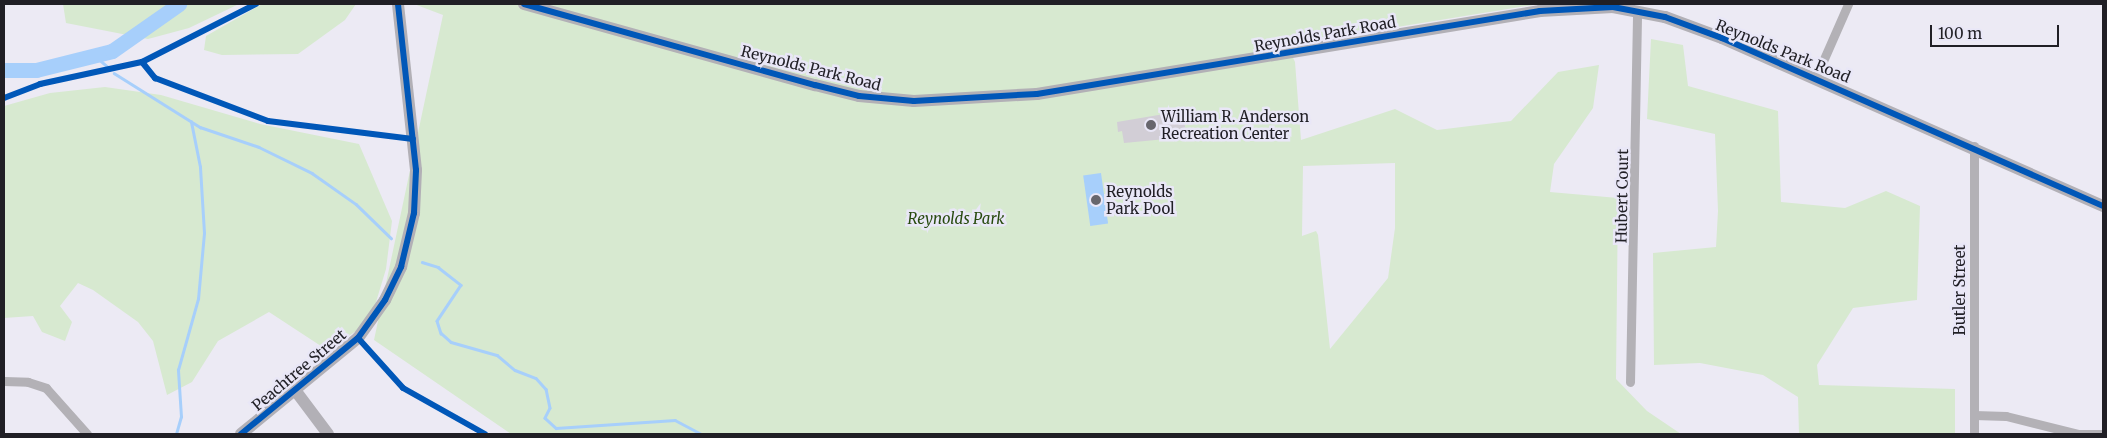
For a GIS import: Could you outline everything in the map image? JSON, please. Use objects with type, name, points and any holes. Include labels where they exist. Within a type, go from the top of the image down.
[{"type":"main road","name":"Peachtree Street","points":[[242,434],[358,338],[385,300],[405,254],[414,214],[416,170],[398,4]]},
{"type":"main road","name":"Reynolds Park Road","points":[[524,4],[859,96],[914,101],[1066,90],[1540,11],[1599,6],[1636,10],[1722,38],[1816,77],[1974,146],[2103,206]]},
{"type":"main road","points":[[296,390],[328,434]]},
{"type":"street","points":[[1816,77],[1848,4]]},
{"type":"street","name":"Hubert Court","points":[[1630,382],[1636,10]]},
{"type":"street","name":"Butler Street","points":[[1974,146],[1974,434]]},
{"type":"street","points":[[4,381],[28,382],[46,388],[87,434]]},
{"type":"street","points":[[1974,415],[2006,416],[2078,434],[2103,434]]},
{"type":"green space","points":[[63,4],[239,4],[189,28],[148,39],[66,23]]},
{"type":"green space","points":[[262,4],[356,4],[345,20],[298,54],[222,55],[204,50],[206,36]]},
{"type":"green space","name":"Reynolds Park","points":[[414,4],[1539,4],[1287,45],[1295,62],[1301,140],[1395,109],[1437,130],[1511,121],[1558,72],[1599,65],[1593,108],[1554,164],[1550,192],[1618,198],[1616,379],[1647,411],[1681,434],[511,434],[374,340],[443,15]],"holes":[[[1395,163],[1395,228],[1388,278],[1330,349],[1318,235],[1316,231],[1302,236],[1303,166]]]},
{"type":"green space","points":[[1651,39],[1683,45],[1688,86],[1778,111],[1781,202],[1845,208],[1886,191],[1920,206],[1917,300],[1853,308],[1817,365],[1819,385],[1955,389],[1955,434],[1799,434],[1798,397],[1763,375],[1700,363],[1654,365],[1653,253],[1716,247],[1718,211],[1715,134],[1647,119]]},
{"type":"green space","points":[[105,87],[161,95],[260,124],[359,144],[392,221],[386,269],[370,322],[327,350],[269,312],[218,341],[192,382],[167,395],[153,341],[138,322],[93,290],[78,283],[60,306],[72,322],[65,341],[42,332],[33,316],[4,318],[4,106],[50,93]]},
{"type":"water","name":"Reynolds Park Pool","points":[[1101,173],[1108,224],[1090,226],[1083,176]]},
{"type":"building","name":"William R. Anderson Recreation Center","points":[[1182,111],[1187,137],[1124,143],[1122,131],[1118,132],[1117,122]]},
{"type":"waterway","points":[[4,70],[36,70],[112,51],[179,4]]},
{"type":"waterway","points":[[95,56],[107,66]]},
{"type":"waterway","points":[[114,73],[200,127],[259,147],[312,173],[356,204],[391,238]]},
{"type":"waterway","points":[[176,434],[181,417],[178,370],[198,299],[204,233],[200,167],[191,122]]},
{"type":"waterway","points":[[422,262],[438,267],[461,285],[437,321],[441,333],[451,342],[497,355],[515,370],[536,378],[546,389],[550,408],[545,418],[556,428],[675,420],[701,434]]},
{"type":"cycle path","points":[[4,98],[40,84],[142,62],[256,4]]},
{"type":"cycle path","points":[[241,434],[358,338],[385,300],[401,267],[414,213],[416,170],[398,4]]},
{"type":"cycle path","points":[[524,4],[859,96],[914,101],[1037,94],[1540,11],[1613,7],[1665,17],[1722,38],[2103,206]]},
{"type":"cycle path","points":[[142,62],[155,78],[268,121],[413,139]]},
{"type":"cycle path","points":[[358,338],[403,388],[485,434]]},
{"type":"place","name":"William R. Anderson Recreation Center","points":[[1151,125]]},
{"type":"place","name":"Reynolds Park Pool","points":[[1096,200]]}]
